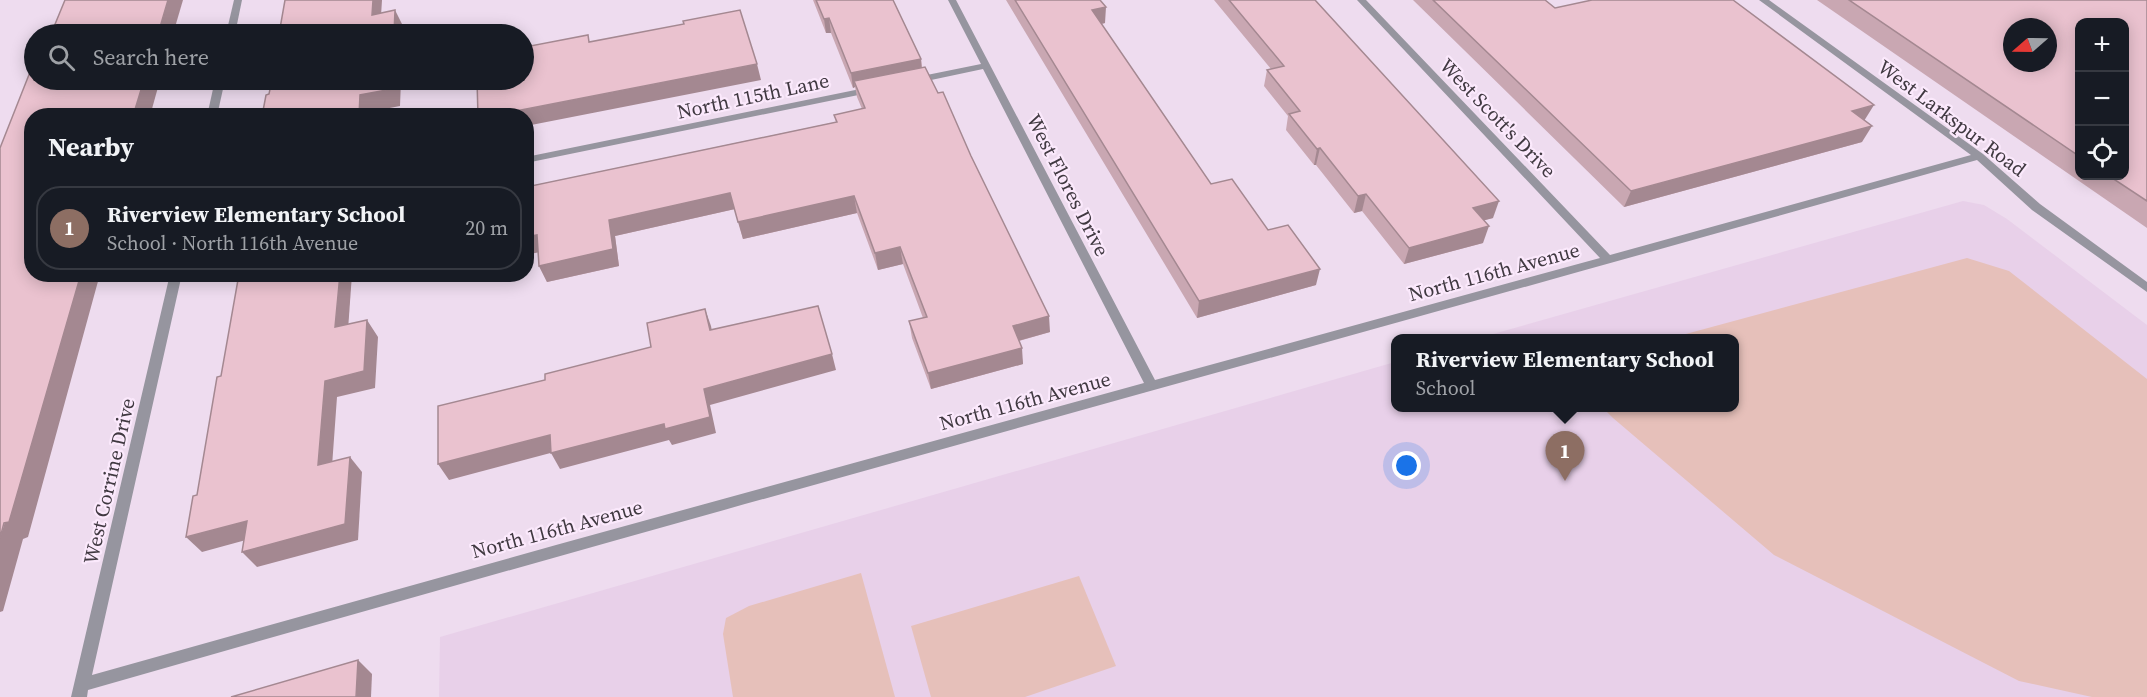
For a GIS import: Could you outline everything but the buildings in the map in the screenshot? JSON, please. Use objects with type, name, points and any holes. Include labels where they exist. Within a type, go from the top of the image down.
[{"type":"street","points":[[232,24],[238,0]]},
{"type":"street","name":"West Flores Drive","points":[[952,0],[1152,387]]},
{"type":"street","name":"West Scott's Drive","points":[[1361,0],[1609,261]]},
{"type":"street","name":"West Larkspur Road","points":[[1763,0],[1979,156],[2036,207],[2147,288]]},
{"type":"street","points":[[906,83],[986,66]]},
{"type":"street","name":"North 115th Lane","points":[[534,158],[883,87]]},
{"type":"street","points":[[214,108],[218,90]]},
{"type":"street","name":"North 116th Avenue","points":[[81,691],[442,581],[1609,261],[1979,156]]},
{"type":"street","name":"West Corrine Drive","points":[[81,691],[174,282]]},
{"type":"shaded area","points":[[1963,201],[1984,205],[2007,219],[2147,325],[2147,697],[439,697],[440,637],[1391,363],[1391,412],[1739,412],[1739,334],[1493,334]]},
{"type":"shaded area","points":[[1967,258],[2009,271],[2147,379],[2147,697],[2092,697],[2019,681],[1774,555],[1607,412],[1739,412],[1739,334],[1686,334]]},
{"type":"shaded area","points":[[861,573],[895,697],[733,697],[723,634],[726,618],[749,606]]},
{"type":"shaded area","points":[[1079,576],[1116,666],[1025,697],[931,697],[911,626]]},
{"type":"place","name":"Riverview Elementary School","points":[[1565,481]]}]
